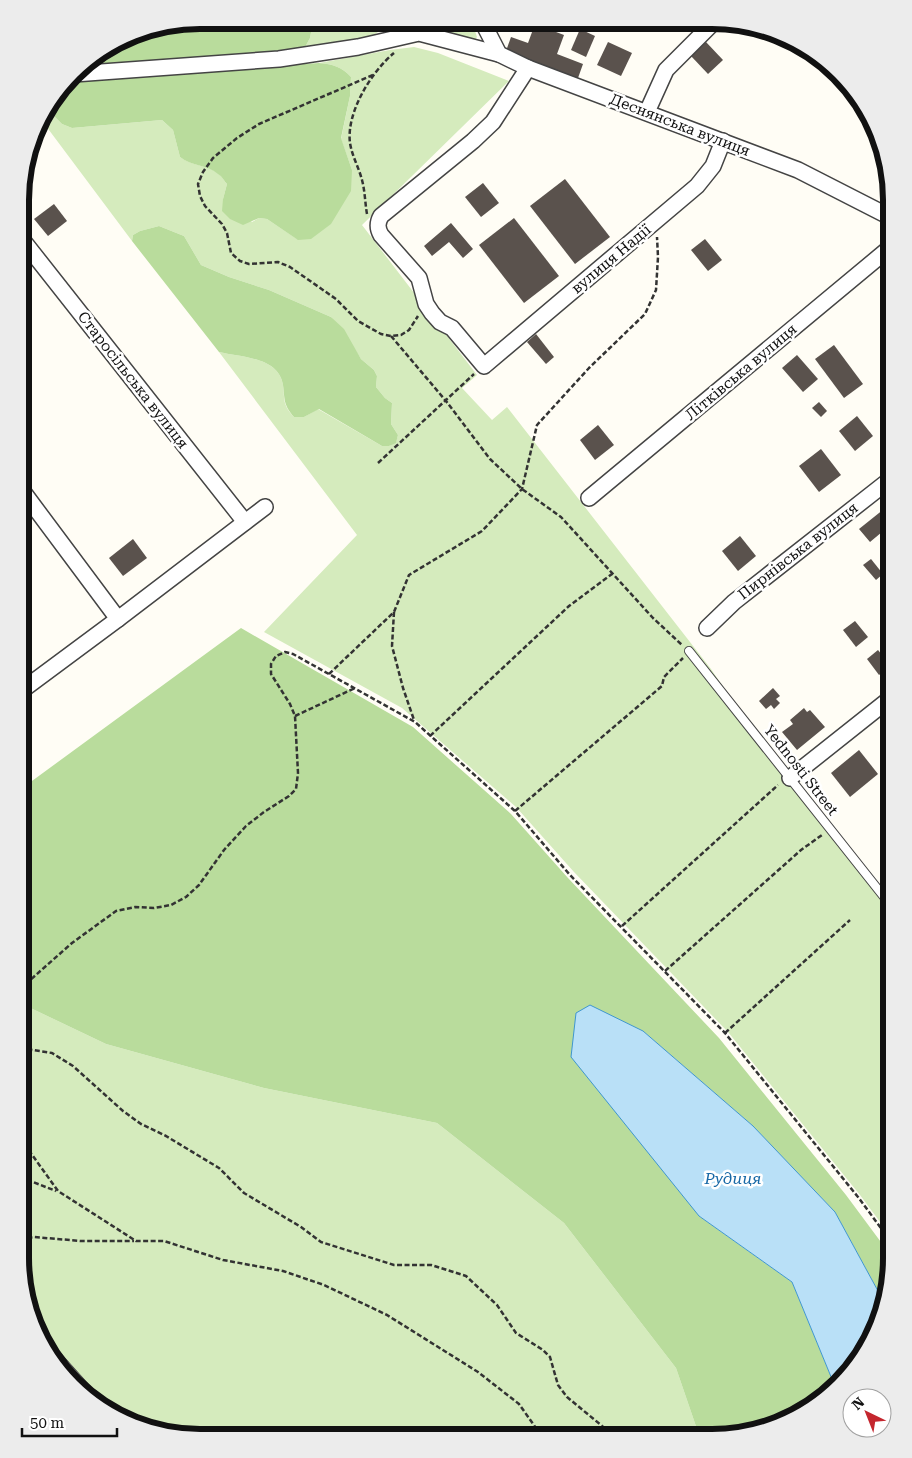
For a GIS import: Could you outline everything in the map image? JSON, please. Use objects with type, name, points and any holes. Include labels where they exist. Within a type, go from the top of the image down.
[{"type":"street","points":[[85,73],[279,59],[358,47],[416,29]]},
{"type":"street","name":"Деснянська вулиця","points":[[428,29],[499,54],[528,68],[798,170],[883,213]]},
{"type":"street","points":[[491,29],[499,54]]},
{"type":"street","points":[[647,112],[666,70],[707,29]]},
{"type":"street","points":[[484,366],[452,328],[440,322],[426,304],[419,278],[381,235],[372,220],[381,216],[473,141],[492,122],[528,68]]},
{"type":"street","name":"вулиця Надії","points":[[484,366],[697,186],[714,166],[723,141]]},
{"type":"street","name":"Старосільська вулиця","points":[[29,248],[245,522]]},
{"type":"street","name":"Літківська вулиця","points":[[589,498],[883,253]]},
{"type":"street","name":"Пирнівська вулиця","points":[[707,628],[734,602],[883,485]]},
{"type":"street","points":[[29,500],[118,619]]},
{"type":"street","points":[[29,685],[264,507]]},
{"type":"street","points":[[789,777],[883,704]]},
{"type":"lane","name":"Yednosti Street","points":[[689,651],[883,896]]},
{"type":"path","points":[[372,220],[362,180],[350,145],[349,129],[360,98],[373,75],[399,49]]},
{"type":"path","points":[[373,75],[259,124],[237,138],[213,158],[203,172],[198,184],[200,196],[205,206],[222,224],[227,233],[231,253],[240,261],[249,264],[278,262],[290,267],[336,299],[358,321],[381,334],[401,335],[409,330],[426,304]]},
{"type":"path","points":[[414,722],[392,646],[394,612],[409,575],[482,531],[522,490],[537,425],[589,368],[646,314],[656,290],[658,257],[656,221]]},
{"type":"path","points":[[391,336],[446,400],[490,459],[522,490],[561,517],[654,618],[689,651],[664,677],[662,686],[515,811]]},
{"type":"path","points":[[378,463],[484,366]]},
{"type":"path","points":[[430,736],[569,606],[612,574]]},
{"type":"path","points":[[329,674],[394,612]]},
{"type":"path","points":[[29,981],[72,944],[116,911],[135,907],[154,908],[171,904],[186,897],[199,885],[224,850],[246,826],[296,789],[298,773],[295,716],[290,704],[271,674],[271,664],[276,656],[285,652],[293,654],[414,722],[515,811],[570,875],[725,1033],[858,1197],[883,1231]]},
{"type":"path","points":[[295,716],[354,688]]},
{"type":"path","points":[[622,926],[789,777]]},
{"type":"path","points":[[665,971],[801,850],[830,829]]},
{"type":"path","points":[[725,1033],[850,920]]},
{"type":"path","points":[[29,1049],[52,1053],[73,1066],[122,1111],[141,1124],[166,1136],[219,1168],[244,1193],[301,1227],[321,1242],[394,1265],[431,1265],[466,1276],[497,1304],[516,1333],[543,1350],[550,1357],[558,1385],[567,1397],[606,1429]]},
{"type":"path","points":[[29,1151],[58,1191]]},
{"type":"path","points":[[29,1180],[58,1191],[136,1241]]},
{"type":"path","points":[[29,1238],[81,1241],[164,1241],[223,1260],[283,1271],[324,1285],[387,1315],[478,1372],[519,1404],[537,1429]]},
{"type":"green space","points":[[312,29],[382,29],[371,37],[303,51],[310,38]]},
{"type":"green space","points":[[312,29],[310,38],[303,51],[91,68],[124,46],[145,38],[177,30]]},
{"type":"green space","points":[[429,29],[474,29],[477,37],[473,42],[429,31]]},
{"type":"green space","points":[[414,47],[438,53],[509,81],[362,225],[477,375],[462,388],[492,420],[507,407],[711,669],[785,778],[883,900],[883,1226],[728,1032],[574,872],[516,807],[402,708],[264,632],[357,535],[219,352],[257,360],[274,369],[280,376],[286,405],[294,417],[304,417],[318,409],[382,446],[389,446],[396,442],[398,435],[391,424],[392,403],[376,387],[377,376],[374,370],[361,359],[331,317],[269,290],[229,277],[201,265],[184,236],[159,226],[140,231],[133,235],[132,241],[45,125],[52,114],[62,124],[72,128],[162,120],[173,130],[180,157],[215,171],[221,176],[227,184],[223,199],[252,222],[259,218],[267,219],[297,239],[352,170],[341,139],[350,96],[351,77],[337,67],[319,63]]},
{"type":"green space","points":[[319,63],[337,67],[351,77],[350,96],[341,138],[352,170],[351,191],[331,224],[311,239],[298,240],[267,219],[259,218],[243,225],[230,219],[222,211],[227,184],[221,176],[214,171],[180,157],[173,130],[162,120],[72,128],[62,124],[52,114],[79,79]]},
{"type":"green space","points":[[159,226],[184,236],[201,265],[229,277],[269,290],[331,317],[344,329],[361,359],[374,370],[377,376],[376,387],[392,403],[391,424],[398,435],[396,443],[382,446],[319,409],[304,417],[294,417],[286,405],[280,376],[274,369],[257,360],[219,352],[132,241],[133,235],[140,231]]},
{"type":"green space","points":[[241,628],[413,727],[511,814],[568,878],[719,1038],[846,1195],[883,1245],[883,1270],[879,1293],[835,1212],[753,1126],[643,1031],[699,1216],[792,1282],[832,1380],[816,1394],[778,1416],[735,1428],[697,1429],[676,1368],[564,1223],[437,1123],[264,1088],[106,1044],[29,1007],[29,783]]},
{"type":"green space","points":[[29,1007],[106,1044],[264,1088],[437,1123],[564,1223],[676,1368],[697,1429],[200,1429],[177,1428],[155,1423],[134,1416],[114,1406],[96,1394],[64,1362],[42,1324],[32,1292],[29,1258]]},
{"type":"water","name":"Рудиця","points":[[590,1005],[643,1031],[753,1126],[835,1212],[879,1293],[870,1324],[860,1344],[848,1362],[832,1380],[792,1282],[699,1216],[571,1057],[576,1013]]},
{"type":"building","points":[[533,29],[548,29],[564,35],[557,54],[583,64],[578,78],[506,51],[511,37],[528,43]]},
{"type":"building","points":[[580,29],[595,36],[586,57],[571,50]]},
{"type":"building","points":[[608,42],[632,53],[621,76],[597,65]]},
{"type":"building","points":[[706,42],[723,60],[708,74],[691,56]]},
{"type":"building","points":[[565,179],[610,237],[575,264],[530,206]]},
{"type":"building","points":[[483,183],[499,203],[481,217],[465,197]]},
{"type":"building","points":[[54,204],[67,221],[48,236],[34,219]]},
{"type":"building","points":[[514,218],[559,276],[524,303],[479,245]]},
{"type":"building","points":[[451,223],[473,249],[463,258],[449,242],[432,256],[424,246]]},
{"type":"building","points":[[705,239],[722,260],[708,271],[691,250]]},
{"type":"building","points":[[536,334],[554,357],[546,364],[527,342]]},
{"type":"building","points":[[834,345],[863,384],[844,398],[815,359]]},
{"type":"building","points":[[797,355],[818,379],[803,392],[782,368]]},
{"type":"building","points":[[819,402],[827,411],[821,417],[812,408]]},
{"type":"building","points":[[857,416],[873,436],[855,451],[839,431]]},
{"type":"building","points":[[598,425],[614,445],[595,460],[580,440]]},
{"type":"building","points":[[821,449],[841,475],[819,492],[799,466]]},
{"type":"building","points":[[883,510],[883,533],[882,532],[870,542],[859,529]]},
{"type":"building","points":[[740,536],[756,556],[738,571],[722,551]]},
{"type":"building","points":[[133,539],[147,558],[123,576],[109,558]]},
{"type":"building","points":[[871,559],[883,574],[876,580],[863,565]]},
{"type":"building","points":[[855,621],[868,637],[856,647],[843,630]]},
{"type":"building","points":[[878,650],[883,656],[883,672],[879,675],[867,659]]},
{"type":"building","points":[[773,688],[780,696],[776,699],[780,703],[774,709],[771,705],[766,709],[759,701]]},
{"type":"building","points":[[804,708],[807,712],[810,710],[825,727],[797,750],[782,732],[793,724],[790,720]]},
{"type":"building","points":[[859,750],[878,774],[850,797],[831,773]]}]
